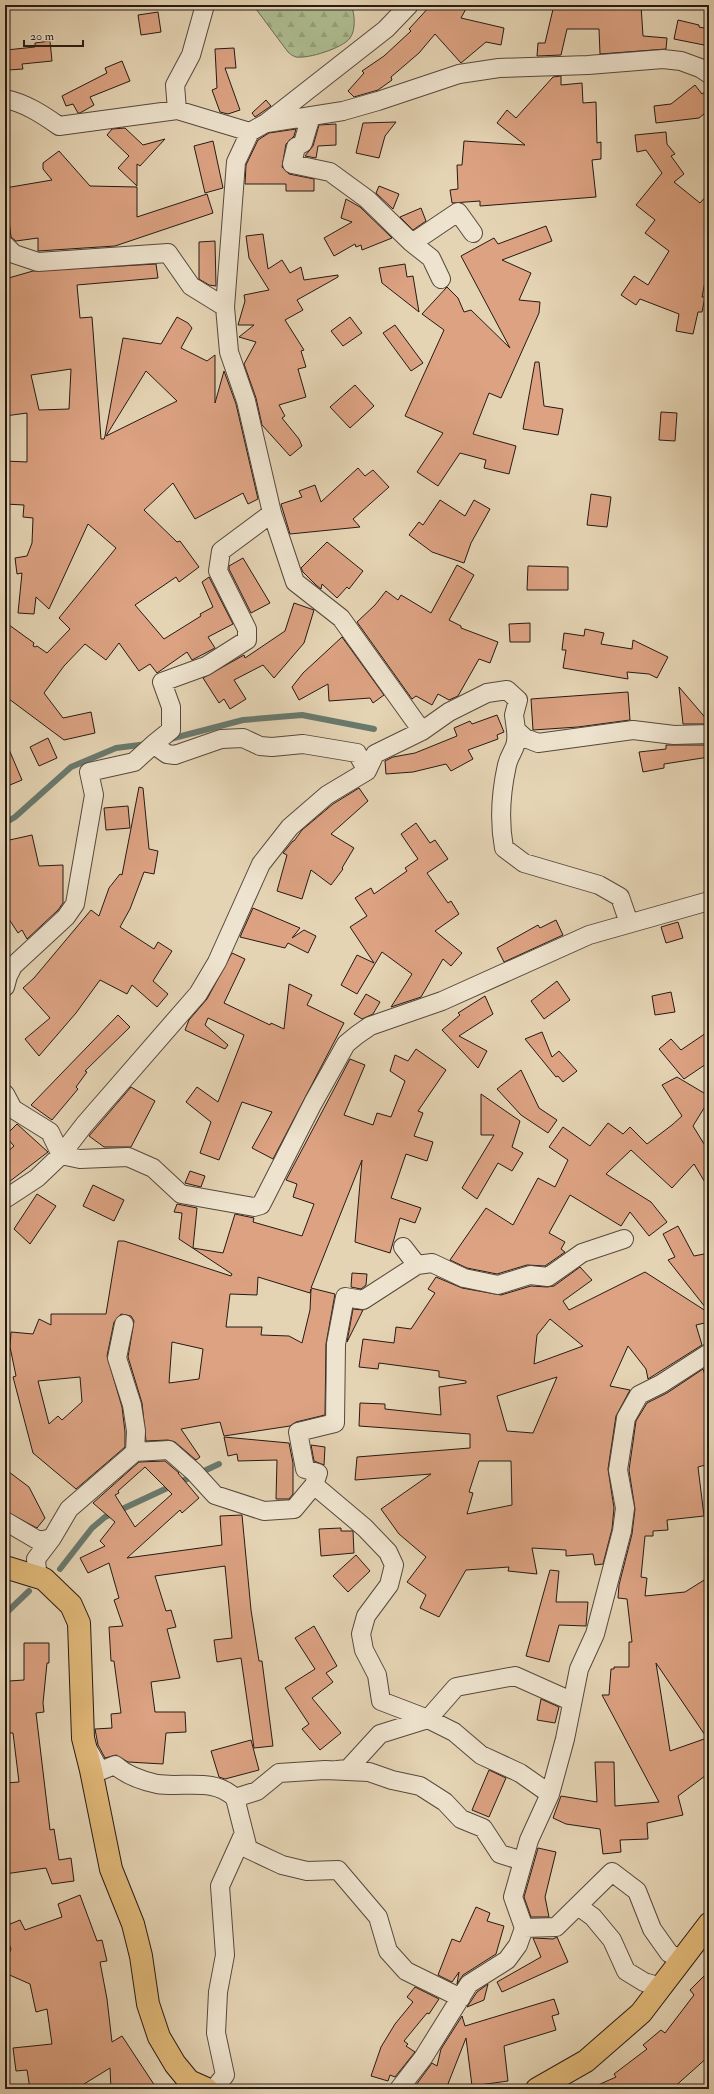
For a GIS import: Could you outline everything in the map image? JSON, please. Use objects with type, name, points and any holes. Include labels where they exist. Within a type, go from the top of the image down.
[{"type":"highway","points":[[5,1567],[44,1579],[71,1605],[79,1623],[83,1738],[111,1869],[132,1924],[141,1956],[148,2004],[159,2037],[175,2064],[189,2081],[207,2089]]},
{"type":"highway","points":[[537,2089],[586,2061],[641,2013],[709,1924]]},
{"type":"street","points":[[177,110],[175,85],[191,55],[205,5]]},
{"type":"street","points":[[409,5],[386,29],[266,123],[250,132],[236,162],[225,307],[229,352],[246,402],[272,513],[295,582],[341,618],[422,731]]},
{"type":"street","points":[[266,123],[343,111],[378,102],[459,74],[499,68],[588,65],[663,59],[681,61],[700,68],[709,74]]},
{"type":"street","points":[[5,99],[16,101],[41,113],[59,126],[177,110],[250,132]]},
{"type":"street","points":[[311,116],[303,143],[296,147],[292,164],[330,172],[366,199],[412,243],[431,258],[441,279]]},
{"type":"street","points":[[412,243],[458,212],[473,233]]},
{"type":"street","points":[[5,245],[14,254],[38,262],[168,253],[191,286],[225,307]]},
{"type":"street","points":[[5,987],[13,966],[66,917],[75,904],[94,795],[89,772],[134,762],[171,730],[171,707],[162,682],[206,666],[247,640],[247,629],[218,571],[221,551],[272,513]]},
{"type":"street","points":[[5,1199],[37,1178],[61,1155],[84,1124],[198,994],[217,962],[261,864],[290,827],[327,795],[367,771],[375,754],[422,731],[449,712],[486,693],[507,690],[518,700],[514,715],[517,742],[508,764],[500,824],[504,848],[524,863],[599,885],[620,897],[630,923]]},
{"type":"street","points":[[516,730],[524,738],[538,743],[633,730],[674,735],[709,734]]},
{"type":"street","points":[[155,743],[167,754],[175,755],[221,739],[243,738],[260,746],[272,747],[303,744],[357,753],[367,771]]},
{"type":"street","points":[[61,1155],[80,1159],[128,1157],[153,1168],[181,1194],[254,1207],[261,1205],[316,1096],[346,1044],[370,1026],[442,1001],[589,935],[709,901]]},
{"type":"street","points":[[5,1094],[13,1109],[50,1132],[61,1155]]},
{"type":"street","points":[[44,1579],[38,1571],[36,1559],[52,1538],[70,1509],[135,1452],[170,1450],[194,1472],[215,1495],[264,1511],[294,1509],[314,1485],[318,1473],[305,1469],[298,1432],[335,1424],[336,1344],[345,1297],[363,1300],[417,1265],[432,1264],[464,1278],[498,1285],[530,1275],[548,1277],[582,1253],[624,1239]]},
{"type":"street","points":[[403,1247],[417,1265]]},
{"type":"street","points":[[124,1324],[117,1358],[132,1404],[136,1431],[135,1452]]},
{"type":"street","points":[[399,2089],[423,2058],[469,1984],[507,1960],[518,1945],[524,1928],[513,1897],[537,1820],[550,1794],[565,1739],[571,1701],[579,1669],[595,1634],[622,1531],[624,1508],[618,1470],[626,1418],[639,1395],[661,1384],[709,1353]]},
{"type":"street","points":[[314,1485],[365,1528],[388,1552],[394,1565],[389,1585],[366,1616],[362,1634],[364,1650],[377,1675],[381,1701],[428,1719],[454,1732],[481,1755],[520,1773],[550,1794]]},
{"type":"street","points":[[5,1522],[39,1541],[52,1538]]},
{"type":"street","points":[[235,1798],[257,1791],[279,1773],[348,1769],[380,1734],[428,1719],[456,1687],[514,1676],[571,1701]]},
{"type":"street","points":[[83,1738],[100,1771],[115,1765],[124,1773],[157,1784],[213,1785],[227,1790],[235,1798],[248,1848],[282,1865],[307,1871],[338,1870],[378,1917],[388,1951],[406,1970],[461,1998]]},
{"type":"street","points":[[324,1770],[369,1772],[392,1780],[420,1786],[445,1802],[461,1819],[483,1828],[500,1854],[523,1861]]},
{"type":"street","points":[[214,2089],[225,2075],[216,2033],[218,1992],[225,1955],[220,1886],[244,1833]]},
{"type":"street","points":[[524,1928],[556,1927],[612,1872],[637,1891],[652,1929],[669,1953],[682,1960]]},
{"type":"street","points":[[578,1906],[592,1917],[612,1940],[626,1971],[644,1982],[661,1987]]},
{"type":"green space","points":[[253,5],[351,5],[354,17],[352,35],[346,42],[333,49],[317,55],[296,57],[288,52]]},
{"type":"building","points":[[431,5],[468,5],[461,18],[504,28],[501,45],[486,42],[461,63],[435,34],[419,53],[391,77],[392,80],[378,90],[354,97],[348,91],[364,73],[362,71],[384,56],[411,31],[409,29]]},
{"type":"building","points":[[554,5],[641,5],[643,36],[667,38],[666,49],[600,54],[599,29],[567,29],[561,55],[537,56],[538,43],[545,43]]},
{"type":"building","points":[[158,12],[161,32],[141,35],[138,15]]},
{"type":"building","points":[[678,20],[709,29],[709,46],[674,39]]},
{"type":"building","points":[[50,41],[52,61],[22,64],[23,69],[8,70],[6,50],[35,47],[35,43]]},
{"type":"building","points":[[234,48],[236,68],[225,68],[240,110],[228,114],[220,112],[212,90],[217,88],[215,49]]},
{"type":"building","points":[[122,61],[130,81],[90,97],[94,105],[80,113],[78,113],[73,104],[66,106],[62,96],[107,73],[105,68]]},
{"type":"building","points":[[561,76],[561,85],[582,83],[583,103],[596,102],[597,143],[601,142],[601,159],[592,160],[596,197],[480,206],[480,201],[452,203],[450,190],[458,189],[457,165],[462,165],[464,141],[525,145],[497,123],[507,110],[516,118],[553,77]]},
{"type":"building","points":[[695,85],[702,94],[709,89],[709,110],[699,118],[656,123],[654,106],[671,104]]},
{"type":"building","points":[[266,100],[271,106],[255,117],[252,113]]},
{"type":"building","points":[[396,122],[385,136],[379,158],[356,153],[363,123]]},
{"type":"building","points":[[336,124],[336,145],[318,146],[316,158],[305,156],[313,146],[319,125]]},
{"type":"building","points":[[125,128],[143,145],[165,139],[140,166],[137,164],[137,186],[118,168],[129,156],[107,135],[112,129]]},
{"type":"building","points":[[296,129],[294,136],[286,144],[282,167],[289,174],[314,179],[314,191],[286,191],[286,184],[245,184],[246,165],[258,140],[269,133]]},
{"type":"building","points":[[666,132],[667,144],[675,154],[671,156],[684,174],[674,182],[700,203],[709,193],[709,261],[702,297],[705,297],[702,312],[698,312],[693,334],[676,331],[679,314],[640,299],[636,305],[621,295],[634,276],[648,285],[669,251],[645,233],[655,220],[636,205],[662,173],[646,150],[637,152],[635,135]]},
{"type":"building","points":[[213,141],[223,188],[205,193],[194,146]]},
{"type":"building","points":[[59,151],[90,186],[137,187],[137,217],[207,194],[213,213],[115,246],[38,251],[38,238],[16,241],[11,237],[7,204],[5,204],[5,188],[52,180],[43,169],[43,163]]},
{"type":"building","points":[[379,186],[399,194],[393,209],[376,193]]},
{"type":"building","points":[[346,199],[360,207],[392,238],[362,250],[361,245],[356,247],[355,244],[334,256],[324,238],[352,222],[341,218]]},
{"type":"building","points":[[421,208],[426,221],[413,230],[400,217]]},
{"type":"building","points":[[546,226],[552,241],[502,260],[531,273],[519,300],[540,302],[539,313],[501,398],[489,393],[473,434],[516,446],[509,474],[484,468],[486,460],[460,453],[438,486],[417,472],[443,433],[405,416],[444,330],[422,314],[447,287],[458,298],[464,312],[471,310],[510,348],[461,256],[494,238],[498,244]]},
{"type":"building","points":[[263,234],[268,269],[282,260],[290,273],[301,267],[304,280],[338,275],[338,277],[297,300],[303,310],[285,320],[304,350],[301,351],[306,367],[298,369],[306,397],[279,405],[285,416],[282,418],[299,439],[302,446],[290,456],[262,425],[256,398],[244,364],[256,342],[239,337],[254,325],[238,325],[245,301],[244,295],[269,290],[249,258],[246,236]]},
{"type":"building","points":[[215,241],[216,286],[209,285],[199,279],[199,242]]},
{"type":"building","points":[[156,264],[158,278],[77,285],[80,318],[92,317],[101,439],[104,439],[105,436],[123,338],[161,344],[177,317],[188,323],[192,328],[181,348],[207,361],[215,355],[215,403],[224,371],[236,404],[258,499],[248,504],[243,493],[195,519],[173,483],[144,510],[177,542],[180,541],[199,567],[179,582],[176,577],[135,605],[164,639],[201,616],[200,614],[213,607],[202,582],[209,577],[233,624],[208,637],[215,648],[192,660],[187,652],[157,673],[150,664],[139,671],[119,643],[106,660],[85,644],[64,666],[44,693],[63,718],[91,712],[95,733],[64,740],[5,696],[5,622],[34,643],[33,646],[37,646],[47,653],[70,629],[59,618],[116,548],[88,524],[49,609],[36,597],[34,614],[18,613],[22,573],[17,574],[15,558],[27,556],[32,543],[33,518],[23,517],[24,505],[5,504],[5,461],[27,462],[27,413],[5,416],[5,279],[33,271]],"holes":[[[71,369],[69,409],[39,410],[31,375]],[[146,371],[177,401],[106,436]]]},
{"type":"building","points":[[405,264],[407,277],[413,276],[419,312],[382,283],[379,268]]},
{"type":"building","points":[[350,317],[362,333],[343,346],[331,331]]},
{"type":"building","points":[[395,325],[423,363],[411,371],[383,333]]},
{"type":"building","points":[[535,362],[539,362],[544,406],[563,409],[558,435],[523,429]]},
{"type":"building","points":[[355,385],[374,406],[350,428],[330,407]]},
{"type":"building","points":[[661,412],[677,413],[675,441],[659,440]]},
{"type":"building","points":[[358,468],[365,476],[373,470],[389,487],[353,519],[360,527],[290,534],[281,504],[302,497],[299,491],[315,485],[321,502]]},
{"type":"building","points":[[591,494],[611,497],[607,527],[587,525]]},
{"type":"building","points":[[440,500],[465,516],[474,500],[490,509],[471,543],[464,563],[432,552],[409,535],[419,522],[423,525]]},
{"type":"building","points":[[327,542],[363,571],[349,589],[347,587],[337,598],[322,584],[321,589],[316,585],[301,568]]},
{"type":"building","points":[[243,558],[270,603],[251,613],[229,569],[229,566]]},
{"type":"building","points":[[457,565],[474,575],[449,620],[461,626],[461,628],[498,642],[490,663],[479,659],[458,696],[449,700],[438,694],[432,705],[416,696],[412,699],[357,622],[375,605],[386,591],[398,600],[401,595],[431,613]]},
{"type":"building","points":[[528,566],[568,567],[568,590],[527,590]]},
{"type":"building","points":[[294,603],[314,610],[304,643],[274,678],[263,665],[234,680],[246,699],[230,709],[224,699],[219,703],[203,678],[244,655],[245,658],[285,631]]},
{"type":"building","points":[[530,623],[530,642],[510,642],[509,624]]},
{"type":"building","points":[[585,629],[604,633],[601,644],[632,649],[633,640],[668,657],[657,678],[649,674],[627,672],[628,679],[563,668],[566,650],[562,650],[564,633],[584,636]]},
{"type":"building","points":[[342,637],[384,695],[373,703],[370,698],[329,701],[328,684],[299,700],[292,687],[303,673]]},
{"type":"building","points":[[679,687],[709,722],[709,724],[683,724]]},
{"type":"building","points":[[628,692],[630,720],[578,727],[533,730],[531,699]]},
{"type":"building","points":[[497,715],[504,732],[497,735],[498,739],[468,750],[473,759],[451,771],[446,764],[413,772],[386,774],[385,761],[393,757],[415,753],[457,736],[454,728],[470,721],[472,724]]},
{"type":"building","points":[[48,738],[57,758],[39,766],[30,747]]},
{"type":"building","points":[[5,740],[22,780],[5,787]]},
{"type":"building","points":[[666,745],[708,745],[709,757],[664,764],[664,768],[643,772],[639,752],[666,749]]},
{"type":"building","points":[[139,787],[143,788],[149,849],[158,851],[154,874],[144,872],[130,909],[120,927],[154,949],[158,942],[172,951],[153,981],[168,994],[157,1007],[132,985],[127,994],[100,980],[76,1013],[39,1056],[25,1039],[50,1018],[23,988],[34,978],[91,910],[99,916],[109,888],[120,874],[122,875]]},
{"type":"building","points":[[359,788],[368,801],[331,834],[354,848],[342,868],[343,869],[331,885],[311,870],[302,899],[277,891],[287,855],[283,853],[302,830],[333,804]]},
{"type":"building","points":[[128,806],[130,828],[106,830],[104,808]]},
{"type":"building","points":[[416,823],[430,843],[435,840],[448,859],[427,873],[448,903],[451,901],[459,914],[435,931],[462,953],[451,966],[443,959],[421,997],[391,1007],[412,974],[382,952],[357,994],[341,985],[357,955],[374,963],[350,927],[367,916],[355,898],[371,888],[374,894],[407,871],[405,868],[418,859],[401,834]]},
{"type":"building","points":[[32,835],[39,866],[63,865],[63,903],[58,910],[27,939],[22,930],[18,933],[5,913],[5,841]]},
{"type":"building","points":[[253,908],[300,928],[292,938],[304,930],[316,936],[308,953],[288,943],[285,948],[240,937]]},
{"type":"building","points":[[556,920],[563,935],[504,962],[497,948],[538,925],[540,928]]},
{"type":"building","points":[[678,922],[683,938],[666,943],[661,927]]},
{"type":"building","points":[[232,953],[245,959],[224,1003],[270,1025],[271,1023],[284,1029],[289,984],[312,995],[307,1005],[344,1023],[273,1159],[252,1148],[272,1112],[242,1102],[219,1160],[200,1153],[211,1122],[186,1102],[197,1087],[218,1102],[244,1035],[208,1018],[205,1025],[228,1045],[225,1049],[185,1030],[189,1020],[207,999]]},
{"type":"building","points":[[557,981],[570,1000],[544,1019],[531,1001]]},
{"type":"building","points":[[671,992],[675,1012],[655,1015],[652,996]]},
{"type":"building","points":[[366,994],[380,1002],[373,1014],[362,1019],[354,1014]]},
{"type":"building","points":[[485,996],[493,1014],[459,1036],[487,1051],[478,1068],[442,1030],[460,1015],[458,1013]]},
{"type":"building","points":[[118,1015],[130,1027],[85,1071],[87,1072],[76,1087],[78,1089],[52,1120],[31,1105]]},
{"type":"building","points":[[709,1031],[709,1062],[684,1079],[659,1049],[671,1039],[681,1050]]},
{"type":"building","points":[[542,1032],[552,1057],[559,1051],[577,1071],[563,1082],[558,1076],[556,1077],[525,1039]]},
{"type":"building","points":[[416,1049],[446,1070],[418,1111],[423,1113],[414,1136],[433,1142],[427,1161],[406,1154],[391,1198],[421,1208],[415,1223],[400,1218],[390,1253],[355,1242],[362,1160],[311,1288],[335,1294],[326,1344],[325,1415],[296,1422],[290,1426],[224,1436],[220,1422],[181,1429],[200,1457],[196,1460],[175,1442],[168,1440],[146,1441],[142,1403],[128,1357],[134,1321],[131,1316],[121,1314],[114,1322],[107,1356],[122,1407],[125,1447],[76,1489],[33,1453],[13,1377],[16,1376],[10,1347],[11,1332],[33,1334],[39,1319],[51,1325],[51,1314],[106,1314],[118,1241],[124,1241],[231,1276],[232,1274],[179,1239],[182,1213],[174,1212],[177,1204],[197,1208],[193,1248],[223,1253],[235,1214],[254,1218],[253,1222],[302,1236],[314,1204],[293,1197],[297,1184],[286,1180],[350,1059],[365,1065],[344,1115],[373,1125],[377,1113],[391,1117],[405,1081],[390,1071],[395,1055],[408,1061]],"holes":[[[258,1277],[310,1293],[311,1289],[310,1310],[302,1343],[289,1336],[261,1335],[262,1327],[226,1327],[230,1294],[257,1295]],[[172,1342],[203,1349],[199,1379],[169,1383]],[[80,1377],[82,1402],[62,1420],[58,1416],[49,1424],[38,1381]]]},
{"type":"building","points":[[521,1070],[539,1108],[557,1120],[548,1133],[521,1115],[497,1089]]},
{"type":"building","points":[[677,1077],[709,1096],[709,1100],[693,1126],[709,1152],[709,1189],[694,1164],[672,1188],[631,1150],[606,1174],[651,1202],[667,1222],[649,1236],[630,1212],[621,1226],[570,1195],[549,1233],[565,1242],[561,1249],[565,1252],[545,1266],[527,1265],[497,1274],[467,1268],[450,1260],[486,1208],[513,1225],[538,1178],[555,1187],[568,1160],[549,1147],[563,1127],[590,1146],[608,1123],[623,1134],[630,1127],[647,1144],[672,1125],[682,1116],[662,1085]]},
{"type":"building","points":[[131,1087],[155,1101],[131,1147],[104,1147],[89,1136]]},
{"type":"building","points":[[481,1094],[520,1121],[512,1147],[523,1153],[512,1171],[498,1163],[477,1199],[462,1188],[494,1135],[481,1135]]},
{"type":"building","points":[[17,1124],[48,1152],[5,1185],[5,1154],[14,1146],[5,1136]]},
{"type":"building","points":[[190,1171],[205,1176],[201,1187],[185,1183]]},
{"type":"building","points":[[93,1185],[124,1200],[114,1221],[83,1206]]},
{"type":"building","points":[[37,1194],[56,1206],[30,1244],[14,1229]]},
{"type":"building","points":[[678,1226],[694,1256],[709,1253],[709,1312],[668,1260],[675,1257],[663,1234]]},
{"type":"building","points":[[580,1267],[592,1280],[563,1301],[569,1310],[645,1272],[709,1313],[709,1322],[696,1325],[702,1345],[648,1379],[646,1369],[628,1346],[610,1386],[630,1390],[616,1416],[608,1469],[614,1508],[612,1529],[603,1564],[595,1565],[593,1554],[566,1556],[566,1550],[532,1548],[537,1574],[508,1571],[509,1567],[466,1570],[439,1617],[420,1608],[426,1595],[407,1582],[426,1557],[399,1534],[381,1509],[431,1474],[355,1480],[357,1457],[470,1448],[470,1434],[359,1426],[360,1403],[385,1404],[385,1409],[441,1415],[439,1387],[466,1383],[466,1381],[439,1377],[439,1371],[379,1363],[378,1369],[359,1367],[363,1339],[394,1343],[396,1327],[411,1329],[435,1293],[428,1289],[436,1277],[462,1288],[501,1295],[531,1286],[554,1286]],"holes":[[[550,1319],[583,1346],[534,1364],[537,1335]],[[557,1377],[533,1433],[507,1431],[497,1396]],[[479,1461],[511,1461],[512,1505],[467,1514],[473,1493],[469,1492]]]},
{"type":"building","points":[[352,1273],[367,1274],[366,1285],[361,1289],[351,1287]]},
{"type":"building","points":[[353,1309],[363,1310],[347,1342]]},
{"type":"building","points":[[703,1369],[709,1387],[709,1464],[698,1467],[704,1516],[667,1520],[668,1530],[653,1531],[653,1536],[645,1536],[641,1577],[647,1578],[645,1596],[685,1592],[709,1577],[709,1773],[678,1796],[683,1815],[647,1823],[648,1839],[620,1840],[621,1852],[603,1854],[600,1829],[566,1824],[553,1818],[561,1796],[597,1802],[595,1762],[614,1762],[615,1806],[659,1802],[602,1695],[609,1695],[611,1669],[614,1669],[614,1667],[629,1667],[629,1642],[632,1642],[627,1599],[618,1598],[619,1585],[632,1534],[635,1509],[629,1470],[636,1421],[647,1403],[667,1393]],"holes":[[[656,1663],[707,1738],[670,1751]]]},
{"type":"building","points":[[224,1437],[289,1443],[293,1463],[293,1494],[289,1499],[276,1499],[277,1460],[238,1461],[237,1454],[228,1456]]},
{"type":"building","points":[[311,1445],[325,1447],[324,1465],[314,1461]]},
{"type":"building","points":[[165,1461],[179,1473],[199,1498],[182,1513],[180,1510],[127,1558],[222,1545],[220,1516],[242,1515],[251,1610],[259,1661],[262,1661],[273,1746],[254,1748],[241,1658],[217,1662],[214,1640],[232,1638],[225,1566],[155,1576],[166,1611],[171,1610],[176,1627],[167,1629],[180,1678],[151,1682],[155,1712],[185,1712],[186,1732],[166,1733],[163,1764],[128,1762],[116,1755],[105,1758],[98,1745],[95,1729],[112,1728],[111,1714],[121,1713],[114,1661],[111,1661],[109,1627],[123,1626],[114,1600],[119,1598],[109,1563],[88,1573],[80,1558],[105,1546],[100,1541],[115,1522],[93,1503],[139,1462]],"holes":[[[145,1467],[172,1494],[135,1527],[115,1495],[119,1493],[118,1491]]]},
{"type":"building","points":[[5,1469],[29,1487],[45,1518],[37,1528],[5,1511]]},
{"type":"building","points":[[341,1528],[341,1531],[353,1531],[354,1553],[321,1556],[319,1529]]},
{"type":"building","points":[[356,1555],[370,1571],[348,1592],[333,1576]]},
{"type":"building","points":[[550,1570],[559,1571],[556,1602],[588,1602],[586,1626],[559,1625],[549,1662],[526,1656]]},
{"type":"building","points":[[314,1626],[337,1666],[326,1673],[333,1682],[312,1698],[341,1733],[320,1750],[302,1729],[309,1724],[285,1688],[315,1669],[295,1638]]},
{"type":"building","points":[[24,1643],[49,1643],[49,1663],[47,1663],[43,1703],[44,1712],[36,1713],[50,1830],[54,1829],[59,1860],[71,1858],[74,1881],[52,1884],[46,1868],[5,1874],[5,1783],[19,1782],[13,1733],[5,1733],[5,1702],[9,1701],[9,1681],[24,1680]]},
{"type":"building","points":[[541,1699],[559,1707],[555,1723],[537,1720]]},
{"type":"building","points":[[251,1740],[259,1770],[225,1779],[219,1777],[211,1751]]},
{"type":"building","points":[[489,1770],[506,1778],[489,1817],[472,1810]]},
{"type":"building","points":[[538,1848],[556,1852],[545,1897],[549,1917],[531,1917],[524,1897]]},
{"type":"building","points":[[80,1895],[97,1941],[102,1940],[107,1961],[100,1962],[107,1999],[112,2042],[122,2036],[157,2089],[111,2089],[110,2068],[76,2089],[30,2089],[27,2070],[16,2071],[13,2048],[52,2044],[47,2009],[36,2012],[30,1984],[5,1973],[5,1964],[11,1949],[5,1934],[5,1926],[20,1920],[25,1930],[62,1917],[58,1904]]},
{"type":"building","points":[[476,1907],[490,1913],[487,1921],[504,1926],[496,1954],[463,1975],[457,1984],[459,1972],[452,1982],[438,1975],[452,1939],[460,1942]]},
{"type":"building","points":[[557,1937],[568,1962],[502,1992],[497,1982],[541,1957],[533,1938],[553,1939]]},
{"type":"building","points":[[709,1971],[709,2056],[672,2089],[589,2089],[616,2077],[614,2074],[647,2049],[643,2045],[661,2030],[665,2033],[694,1995],[690,1990]]},
{"type":"building","points":[[488,1984],[484,2000],[467,2007],[477,1992]]},
{"type":"building","points":[[415,1987],[439,1999],[429,2014],[427,2013],[404,2041],[408,2044],[406,2046],[415,2052],[395,2077],[390,2075],[388,2081],[371,2076],[381,2047],[395,2024],[413,2002],[407,1997]]},
{"type":"building","points":[[554,1999],[559,2014],[552,2016],[556,2030],[504,2046],[508,2081],[472,2086],[466,2038],[446,2089],[427,2089],[416,2085],[432,2063],[437,2066],[441,2049],[462,2016],[465,2026]]},
{"type":"waterway","points":[[170,739],[243,720],[302,715],[374,729]]},
{"type":"waterway","points":[[5,823],[15,817],[71,767],[116,748],[147,744]]},
{"type":"waterway","points":[[60,1569],[92,1528],[105,1517],[219,1464]]},
{"type":"waterway","points":[[5,1614],[29,1591]]}]
